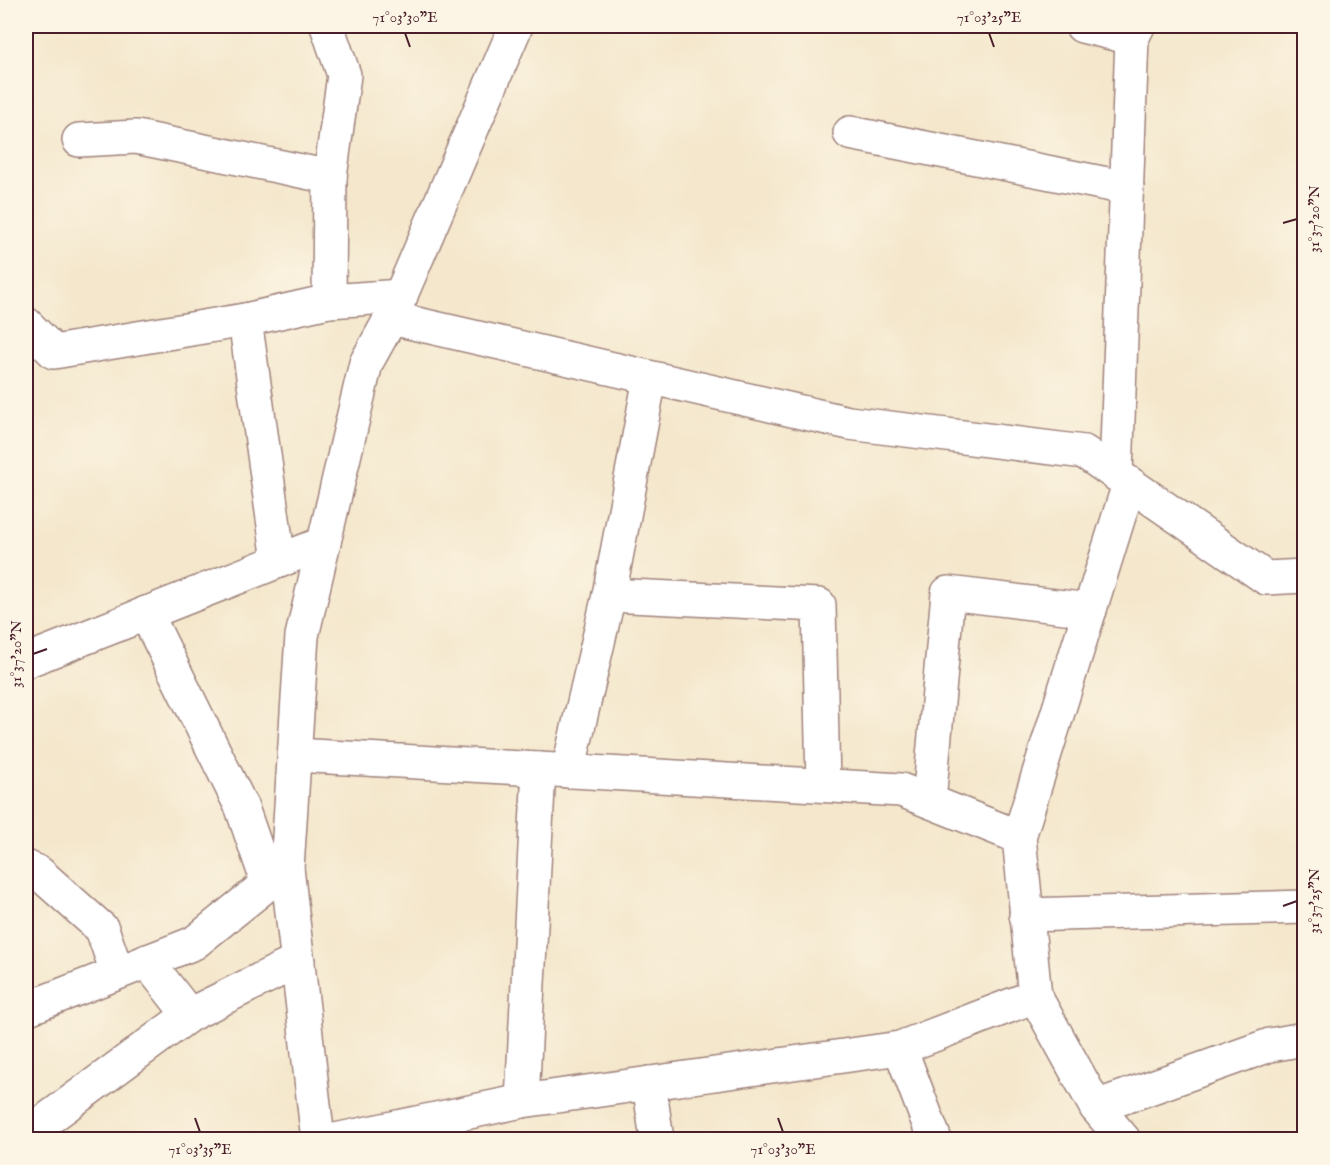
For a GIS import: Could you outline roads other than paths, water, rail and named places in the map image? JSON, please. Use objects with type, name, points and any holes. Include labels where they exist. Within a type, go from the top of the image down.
[{"type":"street","points":[[327,26],[344,75],[330,177],[329,301]]},
{"type":"street","points":[[26,1009],[194,943],[278,876],[295,755],[303,636],[366,363],[396,307],[516,26]]},
{"type":"street","points":[[1082,26],[1135,32],[1127,188],[1123,479],[1090,610],[1018,837],[1035,996],[1096,1107],[1124,1140]]},
{"type":"street","points":[[850,133],[1127,188]]},
{"type":"street","points":[[80,140],[136,137],[330,177]]},
{"type":"street","points":[[26,324],[54,352],[245,320],[329,301],[396,307],[650,378],[849,423],[1084,452],[1266,578],[1305,576]]},
{"type":"street","points":[[245,320],[279,561]]},
{"type":"street","points":[[522,1101],[553,770],[609,595],[650,378]]},
{"type":"street","points":[[26,661],[324,543]]},
{"type":"street","points":[[929,801],[948,592],[1090,610]]},
{"type":"street","points":[[609,595],[819,605],[823,785]]},
{"type":"street","points":[[146,613],[278,876],[298,961],[318,1140]]},
{"type":"street","points":[[295,755],[902,790],[1018,837]]},
{"type":"street","points":[[26,867],[39,873],[102,928],[132,967],[189,1015]]},
{"type":"street","points":[[1026,915],[1305,907]]},
{"type":"street","points":[[26,1135],[189,1015],[298,961]]},
{"type":"street","points":[[335,1140],[522,1101],[900,1048],[1035,996]]},
{"type":"street","points":[[1096,1107],[1270,1045],[1305,1040]]},
{"type":"street","points":[[900,1048],[935,1140]]},
{"type":"street","points":[[649,1083],[657,1140]]}]
